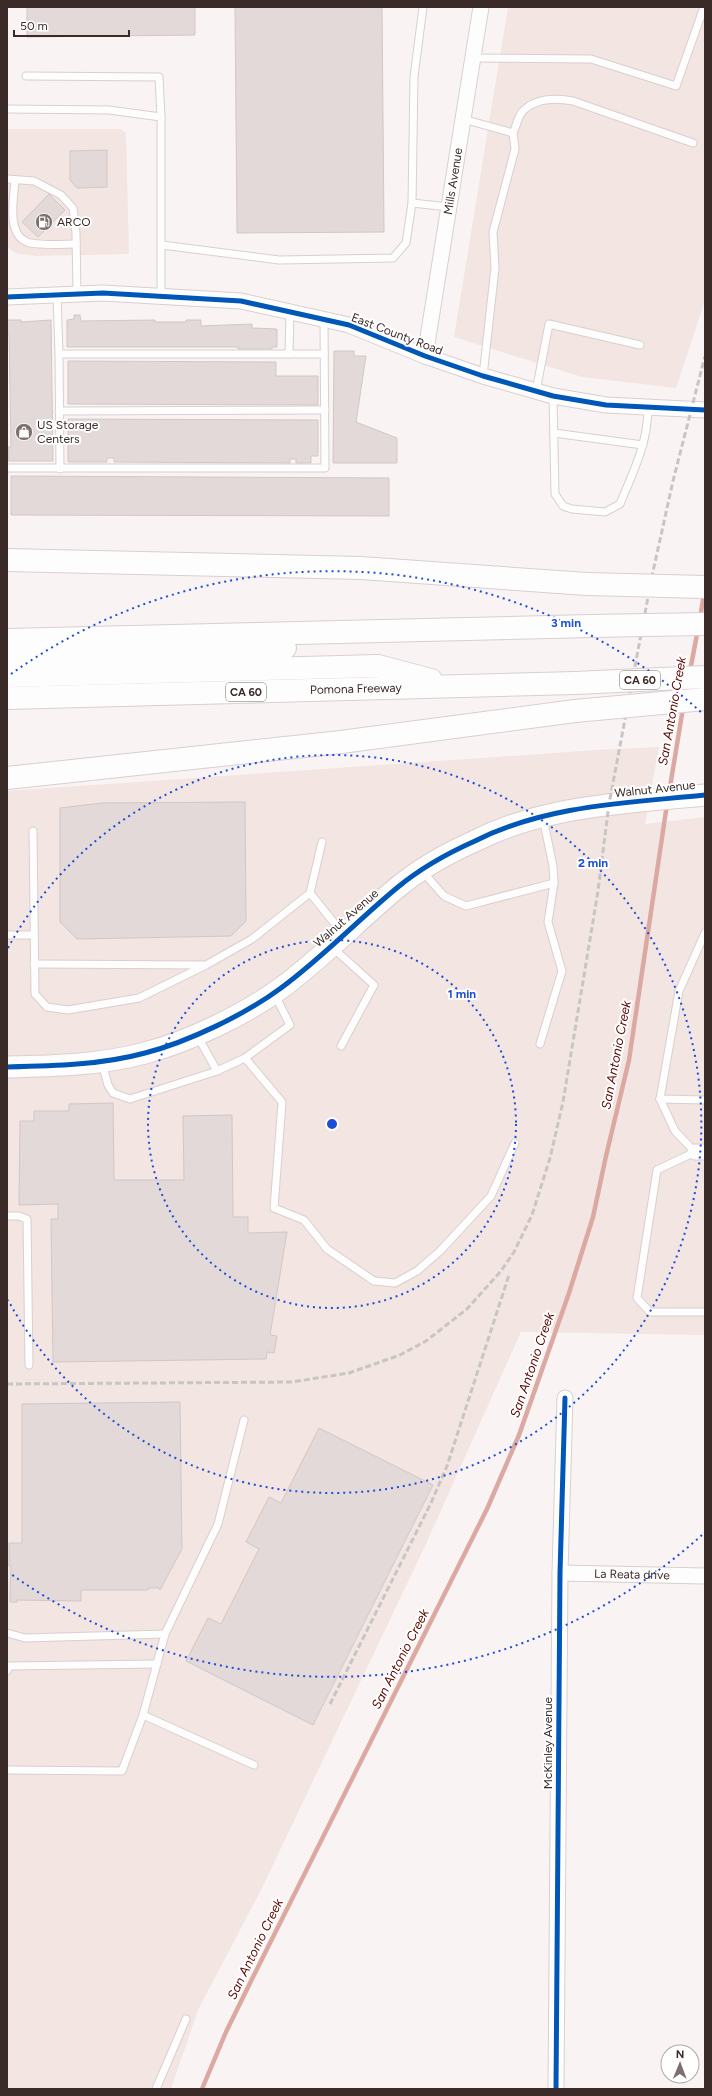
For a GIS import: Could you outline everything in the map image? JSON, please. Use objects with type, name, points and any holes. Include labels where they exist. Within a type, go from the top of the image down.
[{"type":"highway","points":[[7,560],[361,568],[587,584],[705,587]]},
{"type":"highway","points":[[7,658],[448,628],[705,624]]},
{"type":"highway","points":[[7,640],[35,657],[378,666],[456,686]]},
{"type":"highway","points":[[7,676],[35,657]]},
{"type":"highway","name":"Pomona Freeway","points":[[7,698],[575,683],[705,677]]},
{"type":"highway","points":[[7,778],[341,742],[575,711],[705,699]]},
{"type":"street","name":"Mills Avenue","points":[[425,356],[481,7]]},
{"type":"street","name":"East County Road","points":[[7,297],[103,293],[241,301],[349,325],[425,356],[482,376],[553,396],[606,405],[705,410]]},
{"type":"street","name":"Walnut Avenue","points":[[7,1067],[56,1066],[146,1053],[196,1034],[248,1010],[274,993],[400,885],[477,839],[542,816],[564,811],[609,804],[696,796]]},
{"type":"street","name":"McKinley Avenue","points":[[556,2089],[560,1573],[564,1398]]},
{"type":"street","name":"La Reata drive","points":[[560,1573],[705,1576]]},
{"type":"lane","points":[[162,245],[279,260],[393,258],[406,243],[412,203],[414,77],[423,7]]},
{"type":"lane","points":[[472,58],[591,59],[676,86],[704,7]]},
{"type":"lane","points":[[26,76],[159,77],[161,117],[161,297]]},
{"type":"lane","points":[[482,376],[495,268],[493,232],[515,149],[513,133],[522,112],[537,102],[554,98],[573,101],[693,143]]},
{"type":"lane","points":[[7,110],[109,110],[161,117]]},
{"type":"lane","points":[[463,119],[513,133]]},
{"type":"lane","points":[[76,244],[27,243],[18,236],[14,227],[11,179],[34,181],[61,195],[73,208],[76,244],[78,294]]},
{"type":"lane","points":[[412,203],[449,207]]},
{"type":"lane","points":[[57,295],[60,468]]},
{"type":"lane","points":[[289,354],[290,312]]},
{"type":"lane","points":[[7,468],[325,468],[324,320]]},
{"type":"lane","points":[[536,391],[549,324],[640,345]]},
{"type":"lane","points":[[58,354],[324,354]]},
{"type":"lane","points":[[553,396],[555,494],[563,506],[572,509],[605,512],[620,504],[643,445],[648,426],[648,408]]},
{"type":"lane","points":[[59,411],[325,410]]},
{"type":"lane","points":[[554,433],[643,445]]},
{"type":"lane","points":[[540,1044],[562,971],[548,922],[554,883],[553,866],[542,816]]},
{"type":"lane","points":[[33,831],[35,994],[47,1007],[68,1010],[139,998],[206,965],[252,939],[310,892],[322,842]]},
{"type":"lane","points":[[422,871],[444,896],[466,906],[554,883]]},
{"type":"lane","points":[[310,892],[337,940],[374,985],[341,1046]]},
{"type":"lane","points":[[705,933],[679,990],[660,1099],[675,1131],[700,1152],[657,1170],[637,1298],[650,1312],[705,1312]]},
{"type":"lane","points":[[7,936],[34,934]]},
{"type":"lane","points":[[34,964],[206,965]]},
{"type":"lane","points":[[101,1060],[108,1085],[113,1093],[130,1099],[217,1071],[245,1058],[290,1025],[274,993]]},
{"type":"lane","points":[[196,1034],[217,1071]]},
{"type":"lane","points":[[245,1058],[282,1102],[274,1208],[304,1220],[326,1249],[374,1281],[395,1283],[417,1271],[440,1251],[491,1196],[515,1143]]},
{"type":"lane","points":[[660,1099],[705,1100]]},
{"type":"lane","points":[[7,1216],[28,1218],[29,1365]]},
{"type":"lane","points":[[7,1770],[122,1771],[143,1715],[165,1634],[218,1524],[244,1420]]},
{"type":"lane","points":[[7,1633],[25,1638],[165,1634]]},
{"type":"lane","points":[[7,1671],[9,1666],[158,1664]]},
{"type":"lane","points":[[143,1715],[254,1765]]},
{"type":"lane","points":[[156,2089],[186,2019]]},
{"type":"shaded area","points":[[508,7],[705,7],[705,300],[676,388],[582,377],[454,337]]},
{"type":"shaded area","points":[[7,129],[121,129],[126,133],[129,254],[35,256],[15,253],[8,247]]},
{"type":"shaded area","points":[[659,747],[645,824],[705,817],[705,1335],[521,1332],[425,1546],[262,1888],[198,2010],[171,2089],[7,2089],[7,791],[596,750]]},
{"type":"building","points":[[27,7],[195,7],[195,35],[27,37]]},
{"type":"building","points":[[235,7],[382,7],[384,232],[237,233]]},
{"type":"building","points":[[107,150],[107,187],[77,188],[70,180],[70,151]]},
{"type":"building","points":[[49,194],[65,210],[38,237],[22,222]]},
{"type":"building","points":[[74,315],[80,315],[81,321],[155,320],[155,322],[186,322],[186,320],[201,320],[201,326],[252,324],[252,328],[277,329],[277,347],[272,347],[272,349],[238,349],[238,347],[67,347],[67,320],[74,319]]},
{"type":"building","points":[[7,320],[21,320],[21,322],[51,320],[53,461],[8,461],[8,447],[11,447],[9,334],[7,334]]},
{"type":"building","points":[[334,351],[354,351],[354,356],[366,356],[356,422],[397,438],[397,463],[333,463]]},
{"type":"building","points":[[68,361],[276,362],[276,376],[318,376],[318,405],[68,404]]},
{"type":"building","points":[[68,419],[318,420],[318,456],[311,456],[311,463],[296,463],[296,459],[290,459],[290,463],[114,462],[114,458],[107,458],[107,462],[68,462]]},
{"type":"building","points":[[11,476],[389,478],[389,516],[11,515]]},
{"type":"building","points":[[245,802],[246,921],[231,936],[77,939],[60,922],[60,808],[102,803]]},
{"type":"building","points":[[113,1103],[114,1180],[184,1180],[183,1116],[232,1115],[233,1217],[248,1217],[248,1233],[287,1232],[270,1335],[277,1336],[274,1353],[267,1352],[266,1359],[53,1362],[51,1219],[58,1219],[58,1204],[19,1205],[20,1121],[34,1121],[34,1111],[69,1111],[69,1104]]},
{"type":"building","points":[[180,1402],[182,1549],[160,1590],[159,1588],[148,1588],[148,1590],[81,1590],[81,1601],[17,1600],[17,1602],[10,1602],[11,1566],[9,1566],[9,1543],[22,1543],[22,1404]]},
{"type":"building","points":[[319,1428],[433,1485],[313,1725],[186,1661],[208,1618],[221,1624],[259,1549],[246,1542],[269,1497],[281,1503]]},
{"type":"waterway","name":"San Antonio Creek","points":[[700,618],[704,594]]},
{"type":"waterway","name":"San Antonio Creek","points":[[690,671],[698,629]]},
{"type":"waterway","name":"San Antonio Creek","points":[[669,793],[683,708]]},
{"type":"waterway","name":"San Antonio Creek","points":[[202,2089],[226,2032],[253,1977],[487,1509],[519,1435],[569,1293],[593,1217],[629,1060],[667,804]]},
{"type":"railway","points":[[7,1384],[292,1382],[349,1373],[400,1355],[426,1341],[467,1309],[501,1271],[514,1252],[532,1215],[550,1158],[563,1102],[598,891],[609,804],[652,576],[673,481],[705,356]]},
{"type":"railway","points":[[330,1704],[431,1503],[447,1466],[509,1275]]},
{"type":"cycle path","points":[[7,297],[103,293],[241,301],[349,325],[425,356],[483,376],[553,396],[606,405],[705,410]]},
{"type":"cycle path","points":[[7,1067],[77,1064],[128,1057],[162,1048],[216,1026],[251,1008],[281,988],[311,964],[383,899],[416,873],[435,861],[502,829],[558,813],[587,808],[705,795]]},
{"type":"cycle path","points":[[556,2089],[560,1573],[565,1398]]},
{"type":"place","name":"ARCO","points":[[44,222]]},
{"type":"place","name":"US Storage Centers","points":[[24,432]]}]
